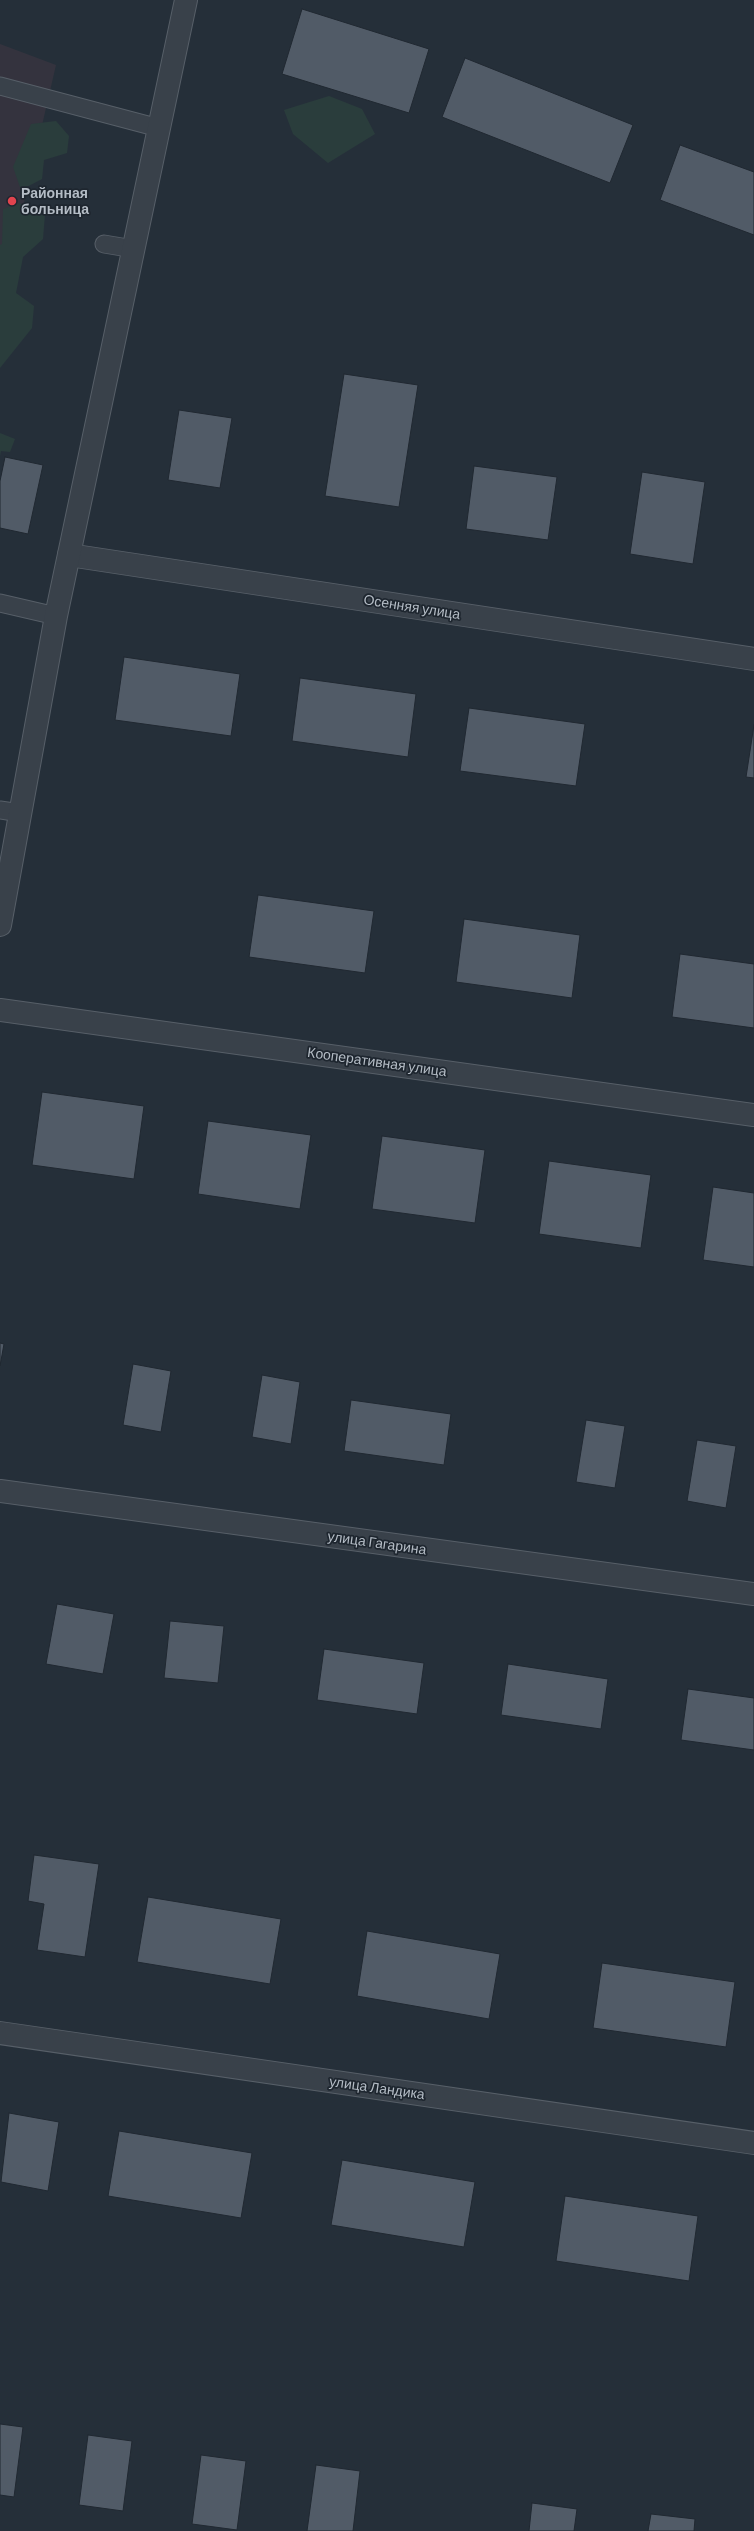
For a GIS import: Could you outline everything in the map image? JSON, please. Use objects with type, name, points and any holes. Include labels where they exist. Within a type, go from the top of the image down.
[{"type":"street","points":[[0,925],[10,811],[56,616],[186,0]]},
{"type":"street","name":"Осенняя улица","points":[[69,555],[754,659]]},
{"type":"street","name":"Кооперативная улица","points":[[0,1010],[754,1115]]},
{"type":"street","name":"улица Гагарина","points":[[0,1491],[754,1594]]},
{"type":"street","name":"улица Ландика","points":[[0,2033],[754,2143]]},
{"type":"lane","points":[[0,86],[159,128]]},
{"type":"lane","points":[[104,244],[134,249]]},
{"type":"lane","points":[[0,603],[56,616]]},
{"type":"shaded area","name":"Районная больница","points":[[0,44],[56,65],[0,306]]},
{"type":"green space","points":[[329,96],[362,109],[375,134],[328,163],[293,134],[284,110]]},
{"type":"green space","points":[[56,121],[69,136],[67,153],[44,160],[42,179],[21,190],[13,167],[31,124]]},
{"type":"green space","points":[[19,203],[45,214],[43,239],[23,257],[16,293],[34,306],[32,328],[0,368],[0,245],[2,244],[3,209]]},
{"type":"green space","points":[[0,433],[15,439],[10,452],[1,451],[0,456]]},
{"type":"building","points":[[302,9],[429,49],[409,113],[282,74]]},
{"type":"building","points":[[465,58],[633,125],[610,183],[442,117]]},
{"type":"building","points":[[680,145],[754,172],[754,235],[660,200]]},
{"type":"building","points":[[344,374],[418,385],[399,507],[325,496]]},
{"type":"building","points":[[179,410],[232,418],[220,488],[168,480]]},
{"type":"building","points":[[5,457],[43,465],[28,534],[0,528],[0,481]]},
{"type":"building","points":[[474,466],[557,477],[548,540],[466,529]]},
{"type":"building","points":[[642,472],[705,482],[693,564],[630,554]]},
{"type":"building","points":[[124,657],[240,674],[231,736],[115,720]]},
{"type":"building","points":[[300,678],[416,694],[408,757],[292,741]]},
{"type":"building","points":[[469,708],[585,724],[576,786],[460,771]]},
{"type":"building","points":[[754,725],[754,778],[746,777]]},
{"type":"building","points":[[258,895],[374,911],[365,973],[249,957]]},
{"type":"building","points":[[464,919],[580,935],[572,998],[456,982]]},
{"type":"building","points":[[680,954],[754,964],[754,1028],[672,1017]]},
{"type":"building","points":[[42,1092],[144,1106],[134,1179],[32,1165]]},
{"type":"building","points":[[208,1121],[311,1135],[300,1209],[198,1194]]},
{"type":"building","points":[[382,1136],[485,1150],[475,1223],[372,1209]]},
{"type":"building","points":[[549,1161],[651,1175],[641,1248],[539,1234]]},
{"type":"building","points":[[713,1187],[754,1193],[754,1267],[703,1260]]},
{"type":"building","points":[[0,1343],[4,1344],[0,1366]]},
{"type":"building","points":[[133,1364],[171,1371],[161,1432],[123,1425]]},
{"type":"building","points":[[262,1375],[300,1382],[291,1444],[252,1437]]},
{"type":"building","points":[[351,1400],[451,1414],[444,1465],[344,1451]]},
{"type":"building","points":[[586,1420],[625,1426],[615,1488],[576,1482]]},
{"type":"building","points":[[697,1440],[736,1446],[726,1508],[687,1501]]},
{"type":"building","points":[[57,1604],[114,1614],[103,1674],[46,1664]]},
{"type":"building","points":[[170,1621],[224,1626],[218,1683],[164,1678]]},
{"type":"building","points":[[324,1649],[424,1663],[417,1714],[317,1700]]},
{"type":"building","points":[[508,1664],[608,1679],[601,1729],[501,1715]]},
{"type":"building","points":[[688,1689],[754,1698],[754,1750],[681,1740]]},
{"type":"building","points":[[34,1855],[99,1864],[85,1957],[37,1950],[44,1904],[28,1901]]},
{"type":"building","points":[[148,1897],[281,1919],[270,1984],[137,1962]]},
{"type":"building","points":[[367,1931],[500,1954],[489,2019],[357,1996]]},
{"type":"building","points":[[602,1963],[735,1982],[726,2047],[593,2028]]},
{"type":"building","points":[[9,2113],[59,2122],[48,2191],[1,2182]]},
{"type":"building","points":[[119,2131],[252,2153],[241,2218],[108,2196]]},
{"type":"building","points":[[342,2160],[475,2182],[464,2247],[331,2225]]},
{"type":"building","points":[[565,2196],[698,2216],[689,2281],[556,2261]]},
{"type":"building","points":[[0,2424],[23,2427],[14,2497],[0,2495]]},
{"type":"building","points":[[88,2435],[132,2441],[123,2511],[79,2505]]},
{"type":"building","points":[[201,2455],[246,2461],[237,2530],[192,2524]]},
{"type":"building","points":[[316,2465],[360,2471],[353,2531],[307,2531]]},
{"type":"building","points":[[532,2503],[577,2509],[574,2531],[529,2531]]},
{"type":"building","points":[[651,2514],[695,2519],[694,2531],[648,2531]]},
{"type":"place","name":"Районная больница","points":[[12,201]]}]
